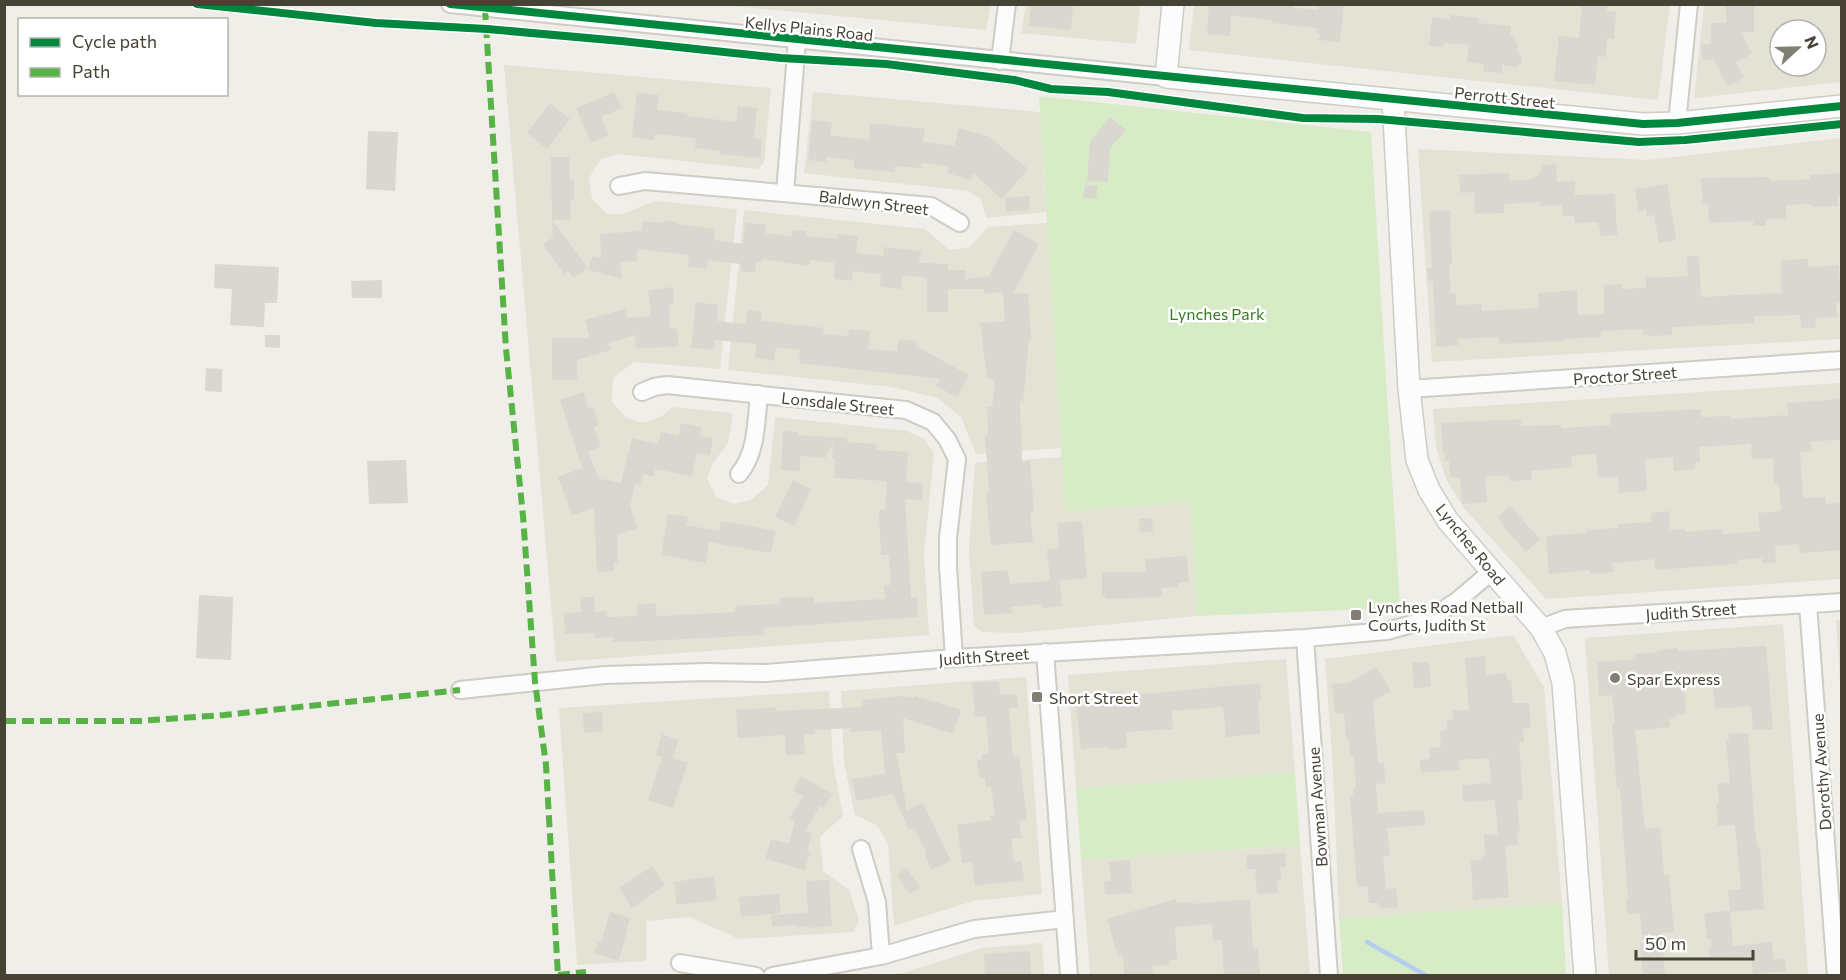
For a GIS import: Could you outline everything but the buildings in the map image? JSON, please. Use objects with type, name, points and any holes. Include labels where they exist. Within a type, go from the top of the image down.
[{"type":"street","name":"Kellys Plains Road","points":[[450,4],[1166,77]]},
{"type":"street","points":[[1000,61],[1006,4]]},
{"type":"street","points":[[1166,77],[1173,4]]},
{"type":"street","points":[[1677,123],[1689,4]]},
{"type":"street","points":[[785,193],[797,40]]},
{"type":"street","name":"Perrott Street","points":[[1166,77],[1643,124],[1677,123],[1842,106]]},
{"type":"street","name":"Lynches Road","points":[[1393,100],[1409,389],[1417,460],[1429,490],[1448,520],[1541,628],[1555,653],[1563,683],[1585,975]]},
{"type":"street","name":"Baldwyn Street","points":[[619,186],[645,181],[931,206],[960,223]]},
{"type":"street","name":"Proctor Street","points":[[1409,389],[1842,360]]},
{"type":"street","name":"Lonsdale Street","points":[[642,392],[667,385],[759,394],[906,410],[933,423],[948,439],[957,459],[956,485],[948,538],[954,658]]},
{"type":"street","points":[[739,474],[747,465],[752,451],[759,394]]},
{"type":"street","name":"Judith Street","points":[[460,690],[605,675],[766,673],[1045,652],[1388,632],[1430,619],[1458,600],[1491,572]]},
{"type":"street","name":"Judith Street","points":[[1541,628],[1579,618],[1842,602]]},
{"type":"street","name":"Dorothy Avenue","points":[[1808,604],[1836,975]]},
{"type":"street","name":"Bowman Avenue","points":[[1305,638],[1329,975]]},
{"type":"street","points":[[1045,652],[1069,975]]},
{"type":"street","points":[[861,849],[878,902],[881,956]]},
{"type":"street","points":[[772,975],[881,956],[974,929],[1065,919]]},
{"type":"street","points":[[680,963],[756,975]]},
{"type":"shaded area","points":[[723,5],[991,5],[986,30]]},
{"type":"shaded area","points":[[1026,5],[1140,5],[1136,44],[1021,33]]},
{"type":"shaded area","points":[[1194,5],[1670,5],[1658,100],[1189,50]]},
{"type":"shaded area","points":[[1704,5],[1841,5],[1841,82],[1694,98]]},
{"type":"shaded area","points":[[504,65],[771,88],[764,163],[757,169],[618,154],[601,159],[589,178],[592,199],[607,214],[622,214],[655,201],[737,209],[720,369],[634,362],[613,378],[612,402],[627,418],[643,423],[662,416],[673,407],[733,413],[728,443],[713,463],[707,478],[716,497],[733,504],[751,500],[768,485],[775,417],[907,431],[924,439],[934,453],[924,555],[929,635],[556,662]]},
{"type":"shaded area","points":[[813,92],[1040,112],[1046,212],[986,218],[981,199],[968,191],[804,173]]},
{"type":"shaded area","points":[[1841,138],[1841,339],[1432,362],[1418,149],[1648,160]]},
{"type":"shaded area","points":[[744,210],[925,229],[949,250],[970,247],[988,227],[1047,223],[1061,448],[976,454],[961,417],[937,398],[892,387],[728,370]]},
{"type":"shaded area","points":[[1841,383],[1841,579],[1546,599],[1463,507],[1446,479],[1436,447],[1433,409]]},
{"type":"shaded area","points":[[1062,457],[1066,511],[1190,503],[1197,616],[1018,633],[982,632],[974,626],[969,549],[975,463]]},
{"type":"shaded area","points":[[1836,620],[1841,620],[1841,695]]},
{"type":"shaded area","points":[[1783,624],[1808,975],[1609,975],[1585,638]]},
{"type":"shaded area","points":[[1513,635],[1544,687],[1562,903],[1339,918],[1333,769],[1325,659]]},
{"type":"shaded area","points":[[1286,659],[1295,772],[1076,788],[1068,675]]},
{"type":"shaded area","points":[[1026,677],[1042,894],[973,901],[894,926],[888,844],[877,825],[855,815],[844,763],[841,691]]},
{"type":"shaded area","points":[[829,691],[833,762],[843,816],[820,837],[823,871],[849,890],[859,920],[854,932],[739,939],[690,917],[646,921],[646,961],[577,965],[559,708]]},
{"type":"shaded area","points":[[1300,845],[1310,975],[1090,975],[1081,861]]},
{"type":"shaded area","points":[[1042,943],[1044,975],[876,976],[903,973],[982,948]]},
{"type":"green space","name":"Lynches Park","points":[[1039,96],[1371,132],[1400,608],[1197,616],[1190,503],[1065,511]]},
{"type":"green space","points":[[1295,772],[1300,845],[1081,861],[1076,788]]},
{"type":"green space","points":[[1562,903],[1566,975],[1343,975],[1339,918]]},
{"type":"waterway","points":[[1367,942],[1427,976]]},
{"type":"marked path","points":[[485,8],[506,349],[523,516],[535,682],[546,765],[558,976]]},
{"type":"marked path","points":[[4,721],[139,721],[224,715],[460,690]]},
{"type":"marked path","points":[[558,975],[586,972]]},
{"type":"cycle path","points":[[197,4],[376,23],[487,29],[781,58],[886,64],[1014,80],[1051,89],[1108,92],[1303,118],[1378,119],[1639,142],[1685,140],[1842,124]]},
{"type":"cycle path","points":[[450,4],[1643,124],[1677,123],[1842,106]]},
{"type":"place","name":"Lynches Road Netball Courts, Judith St","points":[[1356,615]]},
{"type":"place","name":"Spar Express","points":[[1615,678]]},
{"type":"place","name":"Short Street","points":[[1037,697]]}]
